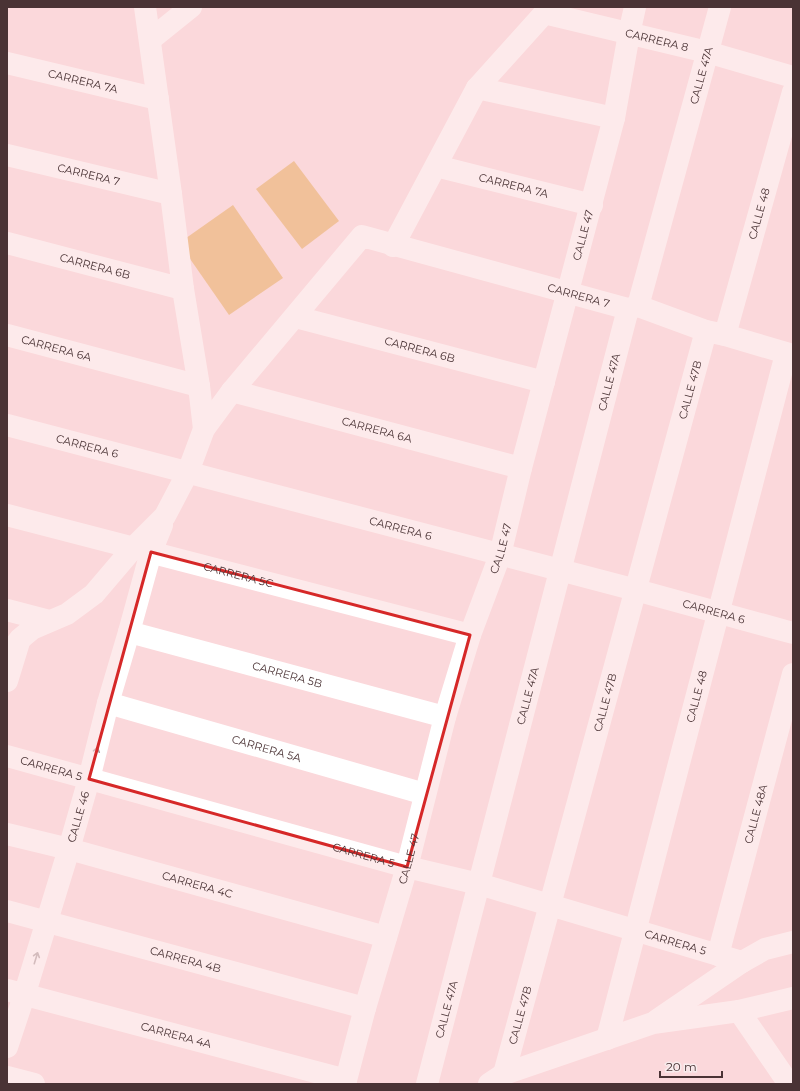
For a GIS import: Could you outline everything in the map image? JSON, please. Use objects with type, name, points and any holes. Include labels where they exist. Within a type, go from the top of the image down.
[{"type":"street","points":[[145,7],[183,289],[199,386],[204,429]]},
{"type":"street","points":[[150,40],[191,7]]},
{"type":"street","name":"CALLE 47","points":[[345,1082],[407,866],[445,717],[470,635],[500,555],[521,468],[614,118],[635,7]]},
{"type":"street","name":"CALLE 47A","points":[[427,1084],[560,570],[633,308],[720,7]]},
{"type":"street","points":[[393,246],[477,88],[547,10]]},
{"type":"street","name":"CARRERA 8","points":[[547,10],[629,34],[707,52],[793,77]]},
{"type":"street","name":"CARRERA 7A","points":[[7,63],[158,99]]},
{"type":"street","points":[[477,88],[614,118]]},
{"type":"street","name":"CALLE 48","points":[[715,333],[793,92]]},
{"type":"street","name":"CARRERA 7","points":[[7,155],[171,194]]},
{"type":"street","name":"CARRERA 7A","points":[[436,166],[592,205]]},
{"type":"street","name":"CARRERA 7","points":[[296,317],[362,236],[393,246],[568,293],[633,308],[790,354]]},
{"type":"street","name":"CARRERA 6B","points":[[7,243],[183,289]]},
{"type":"street","points":[[7,656],[20,639],[32,629],[66,614],[94,594],[142,549],[165,516],[188,472],[204,429],[232,391],[296,317]]},
{"type":"street","name":"CARRERA 6B","points":[[296,317],[544,382]]},
{"type":"street","name":"CALLE 47B","points":[[497,1079],[550,905],[636,590],[715,333]]},
{"type":"street","name":"CARRERA 6A","points":[[7,335],[199,386]]},
{"type":"street","name":"CALLE 48","points":[[607,1039],[719,612],[790,354]]},
{"type":"street","name":"CARRERA 6A","points":[[232,391],[521,468]]},
{"type":"street","name":"CARRERA 6","points":[[7,425],[636,590],[793,633]]},
{"type":"street","name":"CARRERA 5C","points":[[7,515],[470,635]]},
{"type":"street","name":"CALLE 46","points":[[7,1047],[16,993],[47,922],[89,779],[108,703],[129,632],[142,549]]},
{"type":"street","points":[[7,610],[49,621]]},
{"type":"street","name":"CARRERA 5B","points":[[129,632],[445,717]]},
{"type":"street","points":[[7,681],[20,639]]},
{"type":"street","name":"CALLE 48A","points":[[718,954],[793,674]]},
{"type":"street","name":"CARRERA 5A","points":[[108,703],[425,794]]},
{"type":"street","name":"CARRERA 5","points":[[7,756],[407,866],[479,884],[742,962]]},
{"type":"street","name":"CARRERA 4C","points":[[7,834],[69,849],[386,937]]},
{"type":"street","name":"CARRERA 4B","points":[[7,911],[365,1008]]},
{"type":"street","points":[[653,1023],[742,962],[765,949],[793,942]]},
{"type":"street","name":"CARRERA 4A","points":[[16,993],[345,1082]]},
{"type":"street","points":[[497,1079],[653,1023],[739,1011],[793,998]]},
{"type":"street","points":[[739,1011],[789,1084]]},
{"type":"highlighted area","points":[[151,552],[470,635],[407,867],[89,779]]},
{"type":"shaded area","points":[[294,161],[339,221],[302,249],[256,189]]},
{"type":"shaded area","points":[[233,205],[283,278],[229,315],[179,243]]}]
